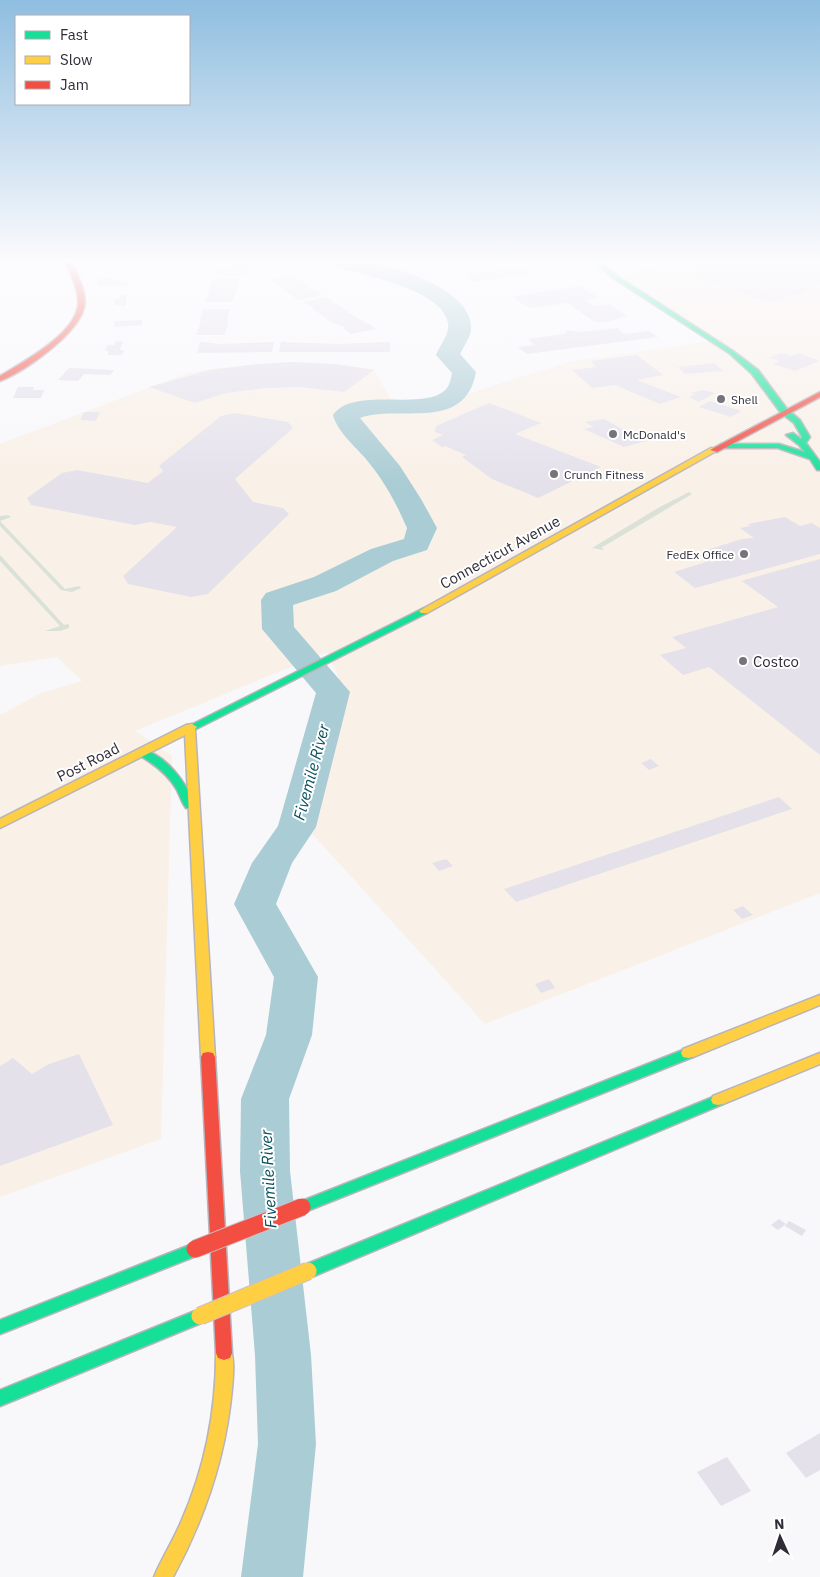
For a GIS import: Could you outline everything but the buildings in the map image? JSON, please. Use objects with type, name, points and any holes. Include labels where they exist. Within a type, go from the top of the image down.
[{"type":"main road","points":[[0,378],[38,354],[58,337]]},
{"type":"main road","points":[[707,337],[731,352],[768,386],[784,411],[783,423],[791,437],[802,443],[810,457],[820,468]]},
{"type":"main road","name":"Connecticut Avenue","points":[[190,727],[335,655],[388,631],[784,411],[820,394]]},
{"type":"main road","points":[[722,446],[777,445],[798,450],[810,457]]},
{"type":"main road","points":[[163,1577],[191,1520],[205,1482],[216,1444],[225,1377],[197,829],[190,727]]},
{"type":"main road","name":"Post Road","points":[[0,824],[190,727]]},
{"type":"main road","points":[[141,752],[167,767],[181,782],[197,829]]},
{"type":"main road","points":[[0,1327],[820,1000]]},
{"type":"main road","points":[[0,1398],[820,1058]]},
{"type":"shaded area","points":[[705,337],[820,337],[820,893],[485,1024],[307,828],[341,706],[337,673],[327,652],[135,731],[172,756],[161,1139],[0,1197],[0,715],[41,693],[82,681],[57,657],[0,666],[0,444],[185,374],[218,368],[294,362],[373,369],[400,415],[569,362],[711,341]]},
{"type":"shaded area","points":[[689,492],[692,494],[601,548],[603,550],[592,548],[658,508]]},
{"type":"shaded area","points":[[8,515],[11,517],[0,521],[0,516]]},
{"type":"shaded area","points":[[0,521],[65,589],[79,586],[81,588],[72,592],[61,590],[0,526]]},
{"type":"shaded area","points":[[0,555],[64,625],[69,624],[69,628],[60,631],[45,631],[60,626],[0,561]]},
{"type":"waterway","name":"Fivemile River","points":[[272,1577],[287,1444],[283,1355],[265,1171],[265,1099],[289,1035],[296,977],[255,904],[272,863],[297,827],[333,692],[278,629],[277,600],[325,584],[382,555],[417,544],[422,528],[415,513],[399,485],[370,446],[348,422],[346,415],[370,408],[432,405],[454,395],[461,386],[464,372],[448,355],[458,337]]},
{"type":"traffic: fast","points":[[707,337],[731,352],[755,372],[784,411],[797,422],[806,437],[802,443]]},
{"type":"traffic: fast","points":[[790,435],[802,443],[820,468]]},
{"type":"traffic: fast","points":[[724,446],[779,446],[810,457]]},
{"type":"traffic: fast","points":[[192,727],[424,611]]},
{"type":"traffic: fast","points":[[141,752],[158,762],[171,774],[182,788],[190,806]]},
{"type":"traffic: fast","points":[[302,1207],[688,1053]]},
{"type":"traffic: fast","points":[[308,1271],[718,1100]]},
{"type":"traffic: fast","points":[[0,1327],[195,1249]]},
{"type":"traffic: fast","points":[[0,1398],[200,1316]]},
{"type":"traffic: slow","points":[[424,611],[714,450]]},
{"type":"traffic: slow","points":[[190,727],[208,1057]]},
{"type":"traffic: slow","points":[[0,824],[192,727]]},
{"type":"traffic: slow","points":[[688,1053],[820,1000]]},
{"type":"traffic: slow","points":[[718,1100],[820,1058]]},
{"type":"traffic: slow","points":[[200,1316],[308,1271]]},
{"type":"traffic: slow","points":[[163,1577],[189,1525],[209,1470],[222,1412],[224,1353]]},
{"type":"traffic: jam","points":[[0,379],[35,358],[61,337]]},
{"type":"traffic: jam","points":[[714,450],[820,394]]},
{"type":"traffic: jam","points":[[208,1057],[224,1353]]},
{"type":"traffic: jam","points":[[195,1249],[302,1207]]},
{"type":"place","name":"Shell","points":[[721,399]]},
{"type":"place","name":"McDonald's","points":[[613,434]]},
{"type":"place","name":"Crunch Fitness","points":[[554,474]]},
{"type":"place","name":"FedEx Office","points":[[744,554]]},
{"type":"place","name":"Costco","points":[[743,661]]}]
